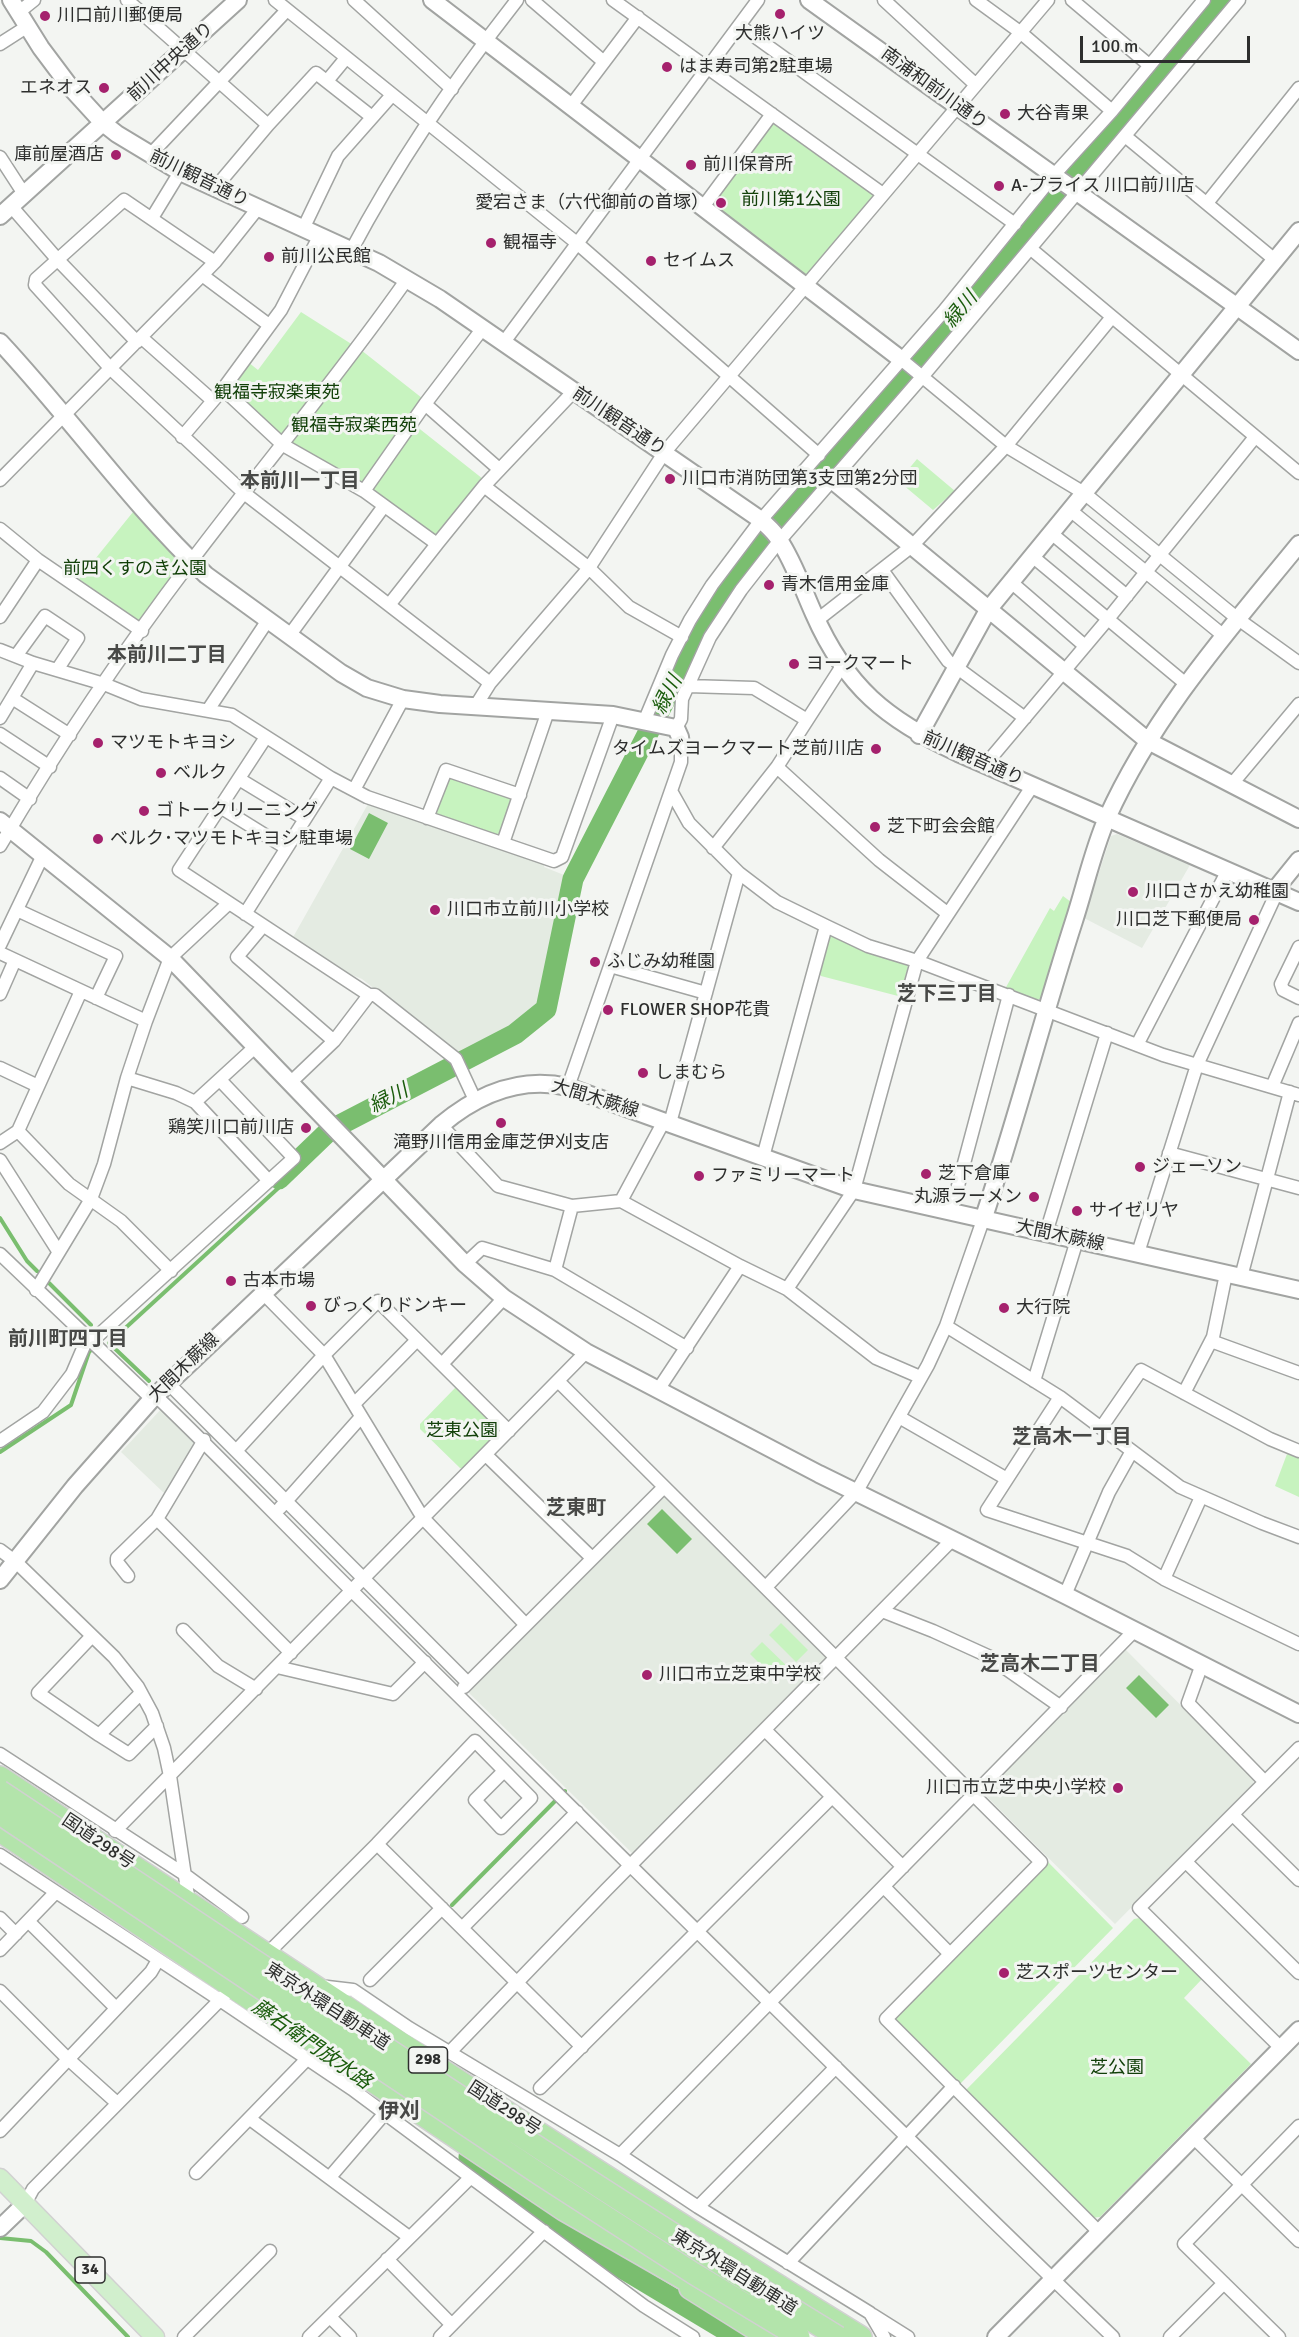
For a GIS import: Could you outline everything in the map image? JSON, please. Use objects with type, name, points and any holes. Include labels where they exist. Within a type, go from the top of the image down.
[{"type":"highway","name":"国道298号","points":[[0,1777],[312,1985],[444,2059],[713,2246],[861,2337]]},
{"type":"highway","name":"東京外環自動車道","points":[[0,1791],[551,2156],[704,2255],[838,2337]]},
{"type":"highway","name":"東京外環自動車道","points":[[0,1814],[541,2175],[693,2273],[798,2337]]},
{"type":"highway","name":"298","points":[[0,1831],[227,1994],[564,2210],[784,2337]]},
{"type":"highway","points":[[444,2059],[588,2152],[700,2216],[878,2337]]},
{"type":"highway","points":[[564,2210],[768,2337]]},
{"type":"main road","name":"34","points":[[0,2178],[155,2337]]},
{"type":"street","points":[[0,44],[19,13],[34,0]]},
{"type":"street","points":[[127,0],[268,125]]},
{"type":"street","name":"前川中央通り","points":[[5,211],[238,0]]},
{"type":"street","points":[[275,0],[578,244],[819,455]]},
{"type":"street","points":[[354,0],[452,89]]},
{"type":"street","points":[[432,0],[484,42],[806,285],[922,376],[1006,446],[1084,494],[1238,619],[1299,663]]},
{"type":"street","points":[[351,250],[372,210],[428,124],[484,42],[517,0]]},
{"type":"street","points":[[532,0],[604,62]]},
{"type":"street","points":[[613,0],[627,4],[638,17],[883,194]]},
{"type":"street","points":[[504,342],[758,0]]},
{"type":"street","name":"南浦和前川通り","points":[[809,0],[1077,191]]},
{"type":"street","points":[[884,0],[976,85]]},
{"type":"street","points":[[976,0],[1020,32],[1112,111]]},
{"type":"street","points":[[475,707],[490,683],[590,568],[664,453],[1048,0]]},
{"type":"street","points":[[1072,0],[1149,65]]},
{"type":"street","points":[[676,728],[681,719],[682,699],[710,637],[741,590],[771,530],[819,455],[1057,177],[1204,0]]},
{"type":"street","points":[[650,723],[682,637],[712,585],[771,530],[832,480],[1031,249],[1077,191],[1239,0]]},
{"type":"street","points":[[150,155],[287,10]]},
{"type":"street","name":"前川観音通り","points":[[19,13],[60,74],[103,123],[180,172],[351,250],[407,279],[504,342],[771,530],[816,621],[842,666],[882,709],[919,735],[1299,902]]},
{"type":"street","points":[[570,107],[638,17]]},
{"type":"street","points":[[740,26],[1015,224]]},
{"type":"street","points":[[327,81],[346,58]]},
{"type":"street","points":[[215,188],[316,73],[372,117]]},
{"type":"street","points":[[1207,203],[1299,88]]},
{"type":"street","points":[[303,229],[338,156],[392,95]]},
{"type":"street","points":[[703,207],[772,114]]},
{"type":"street","points":[[1125,136],[1275,260]]},
{"type":"street","points":[[0,157],[24,194]]},
{"type":"street","points":[[152,218],[180,172]]},
{"type":"street","points":[[1077,191],[1299,351]]},
{"type":"street","points":[[215,262],[124,200],[36,279],[35,285],[111,369],[244,493],[490,683]]},
{"type":"street","points":[[0,480],[215,262],[258,208]]},
{"type":"street","points":[[5,211],[140,340],[212,400]]},
{"type":"street","points":[[919,735],[988,610],[1299,231]]},
{"type":"street","points":[[182,437],[223,389],[281,310],[320,237]]},
{"type":"street","points":[[1031,249],[1299,473]]},
{"type":"street","points":[[202,275],[269,325]]},
{"type":"street","points":[[0,846],[5,825],[30,799],[104,684],[191,561],[283,445],[407,279]]},
{"type":"street","points":[[816,621],[912,546],[1006,446],[1112,317]]},
{"type":"street","points":[[364,491],[425,404],[483,328]]},
{"type":"street","points":[[2,350],[191,561],[206,575],[341,673],[368,688],[403,699],[475,707],[613,715],[676,728]]},
{"type":"street","points":[[223,389],[283,445],[364,491],[438,544]]},
{"type":"street","points":[[389,605],[484,486],[574,391]]},
{"type":"street","points":[[425,404],[499,469]]},
{"type":"street","points":[[985,765],[1108,619],[1255,437]]},
{"type":"street","points":[[832,480],[1148,741],[1299,819]]},
{"type":"street","points":[[484,486],[590,568],[629,607],[682,637]]},
{"type":"street","points":[[289,636],[384,506]]},
{"type":"street","points":[[1070,510],[1224,636]]},
{"type":"street","points":[[0,529],[38,560],[142,631]]},
{"type":"street","points":[[1051,533],[1126,596]]},
{"type":"street","points":[[766,1587],[857,1491],[928,1365],[946,1326],[1011,1133],[1047,1009],[1107,819],[1148,741],[1186,684],[1299,544]]},
{"type":"street","points":[[1032,556],[1186,684]]},
{"type":"street","points":[[0,617],[38,560]]},
{"type":"street","points":[[882,570],[948,661],[1025,718]]},
{"type":"street","points":[[1011,582],[1085,646]]},
{"type":"street","points":[[16,656],[45,616],[78,638],[57,670]]},
{"type":"street","points":[[208,710],[268,620]]},
{"type":"street","points":[[0,650],[33,663],[104,684],[141,699],[232,715],[331,778],[367,797],[554,861],[562,857],[613,715]]},
{"type":"street","points":[[0,718],[33,663]]},
{"type":"street","points":[[713,848],[777,767],[842,666]]},
{"type":"street","points":[[688,686],[754,688],[807,720]]},
{"type":"street","points":[[12,698],[70,735]]},
{"type":"street","points":[[354,789],[403,699]]},
{"type":"street","points":[[1232,784],[1299,704]]},
{"type":"street","points":[[503,843],[548,711]]},
{"type":"street","points":[[568,1087],[681,762],[680,736],[676,728]]},
{"type":"street","points":[[0,734],[50,767]]},
{"type":"street","points":[[266,737],[179,870],[369,995],[375,995],[458,1064],[475,1100]]},
{"type":"street","points":[[777,767],[879,860],[947,913]]},
{"type":"street","points":[[427,818],[446,770],[520,795]]},
{"type":"street","points":[[0,778],[30,799]]},
{"type":"street","points":[[238,778],[305,819]]},
{"type":"street","points":[[245,914],[331,778]]},
{"type":"street","points":[[787,1289],[854,1190],[917,961],[1033,785]]},
{"type":"street","points":[[671,791],[689,823],[739,873],[777,902],[826,926],[868,946],[917,961],[1137,1045],[1295,1094],[1211,1341],[1184,1393]]},
{"type":"street","points":[[220,807],[286,848]]},
{"type":"street","points":[[5,825],[170,958],[465,1264],[504,1298],[586,1352],[658,1390],[1299,1714]]},
{"type":"street","points":[[0,945],[43,855]]},
{"type":"street","points":[[1138,1253],[1197,1065],[1276,891],[1299,860]]},
{"type":"street","points":[[1137,1045],[1228,870]]},
{"type":"street","points":[[621,1201],[667,1122],[739,873]]},
{"type":"street","points":[[41,1281],[91,1199],[104,1164],[127,1078],[170,958],[229,903]]},
{"type":"street","points":[[17,910],[116,956],[96,998]]},
{"type":"street","points":[[263,926],[237,957],[334,1041]]},
{"type":"street","points":[[763,1157],[826,926]]},
{"type":"street","points":[[1299,947],[1281,984],[1283,990],[1299,998]]},
{"type":"street","points":[[0,953],[146,1021]]},
{"type":"street","points":[[0,994],[15,960]]},
{"type":"street","points":[[610,966],[706,993]]},
{"type":"street","points":[[0,1143],[18,1131],[81,991]]},
{"type":"street","points":[[290,1083],[334,1041],[369,995]]},
{"type":"street","points":[[951,1212],[1009,995]]},
{"type":"street","points":[[1272,1087],[1299,1023]]},
{"type":"street","points":[[1046,1233],[1107,1033]]},
{"type":"street","points":[[195,1102],[255,1047]]},
{"type":"street","points":[[0,1068],[38,1086]]},
{"type":"street","points":[[127,1078],[176,1093],[195,1102],[269,1181]]},
{"type":"street","points":[[0,1441],[43,1412],[72,1374],[89,1340],[171,1271],[294,1158],[220,1080]]},
{"type":"street","name":"大間木蕨線","points":[[0,1580],[75,1485],[153,1397],[441,1125],[475,1100],[498,1090],[524,1084],[547,1083],[568,1087],[854,1190],[1299,1290]]},
{"type":"street","points":[[441,1125],[498,1186],[572,1206],[621,1201],[787,1289],[876,1358],[920,1377]]},
{"type":"street","points":[[18,1131],[69,1184],[121,1221],[171,1271]]},
{"type":"street","points":[[1169,1153],[1299,1188]]},
{"type":"street","points":[[0,1160],[58,1251]]},
{"type":"street","points":[[555,1270],[572,1206]]},
{"type":"street","points":[[1034,1381],[1077,1240]]},
{"type":"street","points":[[465,1264],[482,1248],[555,1270],[687,1347]]},
{"type":"street","points":[[0,1254],[5,1267],[41,1281],[89,1340],[204,1440],[352,1591],[906,2137],[1113,2337]]},
{"type":"street","points":[[658,1390],[740,1266]]},
{"type":"street","points":[[263,1293],[324,1355],[423,1518],[526,1625]]},
{"type":"street","points":[[442,1364],[504,1298]]},
{"type":"street","points":[[236,1451],[324,1355],[378,1301],[509,1431]]},
{"type":"street","points":[[946,1326],[1060,1397],[1180,1487],[1299,1537]]},
{"type":"street","points":[[354,1403],[416,1341]]},
{"type":"street","points":[[1211,1341],[1299,1373]]},
{"type":"street","points":[[116,1831],[586,1352]]},
{"type":"street","points":[[1101,1428],[1141,1370],[1270,1439],[1299,1451]]},
{"type":"street","points":[[558,1382],[1041,1862],[886,2019],[1099,2232]]},
{"type":"street","points":[[168,1383],[468,1683]]},
{"type":"street","points":[[1060,1397],[987,1510],[1126,1556],[1164,1579],[1299,1644]]},
{"type":"street","points":[[274,1513],[361,1417]]},
{"type":"street","points":[[899,1417],[1007,1479]]},
{"type":"street","points":[[128,1576],[117,1562],[117,1558],[157,1519],[204,1440]]},
{"type":"street","points":[[1065,1595],[1109,1492],[1132,1451]]},
{"type":"street","points":[[486,1455],[592,1558]]},
{"type":"street","points":[[458,1695],[664,1487]]},
{"type":"street","points":[[1164,1579],[1201,1497]]},
{"type":"street","points":[[157,1519],[291,1653]]},
{"type":"street","points":[[908,2337],[788,2263],[700,2216],[620,2154],[444,2059],[630,1865],[953,1539]]},
{"type":"street","points":[[0,1550],[16,1562],[114,1657],[141,1693],[158,1726],[170,1776],[189,1903]]},
{"type":"street","points":[[882,1611],[988,1656],[1061,1707]]},
{"type":"street","points":[[183,1630],[218,1666],[256,1689]]},
{"type":"street","points":[[620,2154],[1136,1630]]},
{"type":"street","points":[[92,1636],[38,1693],[129,1754],[158,1726]]},
{"type":"street","points":[[278,1667],[393,1694],[425,1662]]},
{"type":"street","points":[[1202,1664],[1188,1703],[1265,1782]]},
{"type":"street","points":[[99,1735],[141,1693]]},
{"type":"street","points":[[3,2223],[25,2204],[33,2189],[117,2103],[378,1844],[490,1727]]},
{"type":"street","points":[[765,1730],[903,1867]]},
{"type":"street","points":[[475,1741],[531,1798],[501,1828],[475,1800],[504,1771]]},
{"type":"street","points":[[1281,2048],[1139,1908],[1299,1748]]},
{"type":"street","points":[[0,1754],[184,1874],[242,1917]]},
{"type":"street","points":[[540,2088],[832,1797]]},
{"type":"street","points":[[462,1928],[577,1812]]},
{"type":"street","points":[[1233,1815],[1299,1880]]},
{"type":"street","points":[[378,1844],[582,2047]]},
{"type":"street","points":[[0,1855],[158,1960],[227,1994],[306,2060],[385,2113],[657,2316],[693,2337]]},
{"type":"street","points":[[1185,1862],[1299,1973]]},
{"type":"street","points":[[884,1887],[950,1954]]},
{"type":"street","points":[[0,1950],[56,1892]]},
{"type":"street","points":[[370,1980],[442,1908]]},
{"type":"street","points":[[0,1918],[16,1934]]},
{"type":"street","points":[[29,1922],[117,2008]]},
{"type":"street","points":[[0,2131],[151,1972],[158,1960]]},
{"type":"street","points":[[0,1991],[67,2058],[117,2103]]},
{"type":"street","points":[[996,2337],[1299,2030]]},
{"type":"street","points":[[196,2173],[306,2060]]},
{"type":"street","points":[[700,2216],[836,2067]]},
{"type":"street","points":[[788,2263],[954,2086]]},
{"type":"street","points":[[330,2177],[385,2113]]},
{"type":"street","points":[[250,2119],[410,2237]]},
{"type":"street","points":[[1279,2337],[1184,2244],[1241,2184],[1297,2134]]},
{"type":"street","points":[[1193,2137],[1299,2241]]},
{"type":"street","points":[[309,2337],[470,2178]]},
{"type":"street","points":[[440,2337],[544,2231]]},
{"type":"street","points":[[184,2337],[270,2251]]},
{"type":"street","points":[[387,2259],[452,2325]]},
{"type":"street","points":[[1170,2337],[1224,2283]]},
{"type":"street","points":[[870,2313],[884,2337]]},
{"type":"street","points":[[330,2317],[350,2337]]},
{"type":"shaded area","name":"川口市立前川小学校","points":[[368,804],[544,863],[544,867],[569,877],[543,1007],[513,1029],[460,1057],[362,979],[340,970],[292,939]]},
{"type":"shaded area","points":[[369,813],[388,823],[369,859],[350,849]]},
{"type":"shaded area","name":"川口さかえ幼稚園","points":[[1117,834],[1190,865],[1142,948],[1084,918],[1111,836]]},
{"type":"shaded area","points":[[164,1406],[199,1441],[165,1494],[121,1452]]},
{"type":"shaded area","name":"川口市立芝東中学校","points":[[664,1494],[828,1655],[827,1660],[633,1854],[467,1691]]},
{"type":"shaded area","points":[[662,1509],[692,1539],[677,1554],[647,1524]]},
{"type":"shaded area","name":"川口市立芝中央小学校","points":[[1125,1649],[1254,1779],[1253,1784],[1115,1924],[983,1793]]},
{"type":"shaded area","points":[[1139,1675],[1169,1705],[1156,1718],[1126,1688]]},
{"type":"green space","name":"前川第1公園","points":[[771,125],[778,125],[874,193],[874,199],[811,275],[803,276],[716,211],[714,200]]},
{"type":"green space","name":"観福寺寂楽東苑","points":[[301,312],[353,345],[284,435],[279,438],[232,393],[231,387],[248,362],[258,370]]},
{"type":"green space","name":"観福寺寂楽西苑","points":[[361,350],[422,398],[365,482],[360,484],[292,445],[292,442]]},
{"type":"green space","points":[[416,426],[483,479],[436,536],[374,493],[373,488]]},
{"type":"green space","points":[[917,459],[955,491],[933,510],[902,484],[905,480],[902,477]]},
{"type":"green space","name":"前四くすのき公園","points":[[133,512],[180,562],[181,570],[139,623],[79,579]]},
{"type":"green space","points":[[445,776],[514,796],[502,831],[496,836],[435,814]]},
{"type":"green space","points":[[1063,896],[1071,902],[1042,998],[1037,1000],[1005,989],[1050,908],[1054,911]]},
{"type":"green space","points":[[834,935],[906,962],[908,967],[900,995],[821,976],[819,973],[828,937]]},
{"type":"green space","name":"芝東公園","points":[[455,1388],[459,1388],[500,1429],[500,1433],[465,1469],[460,1468],[420,1429],[420,1424]]},
{"type":"green space","points":[[1287,1454],[1299,1458],[1299,1497],[1275,1486]]},
{"type":"green space","points":[[781,1623],[808,1650],[796,1662],[769,1635]]},
{"type":"green space","points":[[762,1642],[790,1669],[777,1681],[750,1654]]},
{"type":"green space","name":"芝スポーツセンター","points":[[1048,1862],[1113,1928],[961,2083],[957,2084],[895,2022],[895,2018]]},
{"type":"green space","name":"芝公園","points":[[1140,1918],[1202,1979],[1184,1998],[1251,2064],[1100,2217],[1091,2218],[965,2091],[1134,1919]]},
{"type":"waterway","name":"緑川","points":[[279,1179],[330,1130],[515,1034],[546,1009],[573,879],[666,698],[690,646],[717,599],[765,536],[928,349],[1221,0]]},
{"type":"waterway","points":[[149,1381],[109,1343],[286,1181]]},
{"type":"waterway","points":[[0,1218],[27,1261],[37,1271]]},
{"type":"waterway","points":[[49,1283],[91,1325]]},
{"type":"waterway","points":[[0,1452],[71,1405],[89,1352],[95,1346]]},
{"type":"waterway","points":[[452,1905],[565,1791]]},
{"type":"waterway","name":"藤右衛門放水路","points":[[469,2157],[622,2268],[737,2337]]},
{"type":"waterway","points":[[0,2238],[31,2241],[46,2252],[128,2337]]},
{"type":"place","name":"大熊ハイツ","points":[[780,14]]},
{"type":"place","name":"川口前川郵便局","points":[[45,16]]},
{"type":"place","name":"はま寿司第2駐車場","points":[[667,67]]},
{"type":"place","name":"エネオス","points":[[104,88]]},
{"type":"place","name":"大谷青果","points":[[1005,114]]},
{"type":"place","name":"庫前屋酒店","points":[[116,155]]},
{"type":"place","name":"前川保育所","points":[[691,165]]},
{"type":"place","name":"A-プライス 川口前川店","points":[[999,186]]},
{"type":"place","name":"愛宕さま（六代御前の首塚）","points":[[721,203]]},
{"type":"place","name":"観福寺","points":[[491,243]]},
{"type":"place","name":"前川公民館","points":[[269,257]]},
{"type":"place","name":"セイムス","points":[[651,261]]},
{"type":"place","name":"川口市消防団第3支団第2分団","points":[[670,479]]},
{"type":"place","name":"青木信用金庫","points":[[769,585]]},
{"type":"place","name":"ヨークマート","points":[[794,664]]},
{"type":"place","name":"マツモトキヨシ","points":[[98,743]]},
{"type":"place","name":"タイムズヨークマート芝前川店","points":[[876,749]]},
{"type":"place","name":"ベルク","points":[[161,773]]},
{"type":"place","name":"ゴトークリーニング","points":[[144,811]]},
{"type":"place","name":"芝下町会会館","points":[[875,827]]},
{"type":"place","name":"ベルク･マツモトキヨシ駐車場","points":[[98,839]]},
{"type":"place","name":"川口さかえ幼稚園","points":[[1133,892]]},
{"type":"place","name":"川口市立前川小学校","points":[[435,910]]},
{"type":"place","name":"川口芝下郵便局","points":[[1254,920]]},
{"type":"place","name":"ふじみ幼稚園","points":[[595,962]]},
{"type":"place","name":"FLOWER SHOP花貴","points":[[608,1010]]},
{"type":"place","name":"しまむら","points":[[643,1073]]},
{"type":"place","name":"滝野川信用金庫芝伊刈支店","points":[[501,1123]]},
{"type":"place","name":"鶏笑川口前川店","points":[[306,1128]]},
{"type":"place","name":"ジェーソン","points":[[1140,1167]]},
{"type":"place","name":"芝下倉庫","points":[[926,1174]]},
{"type":"place","name":"ファミリーマート","points":[[699,1176]]},
{"type":"place","name":"丸源ラーメン","points":[[1034,1197]]},
{"type":"place","name":"サイゼリヤ","points":[[1077,1211]]},
{"type":"place","name":"古本市場","points":[[231,1281]]},
{"type":"place","name":"びっくりドンキー","points":[[311,1306]]},
{"type":"place","name":"大行院","points":[[1004,1308]]},
{"type":"place","name":"川口市立芝東中学校","points":[[647,1675]]},
{"type":"place","name":"川口市立芝中央小学校","points":[[1118,1788]]},
{"type":"place","name":"芝スポーツセンター","points":[[1004,1973]]},
{"type":"district","name":"本前川一丁目","points":[[300,482]]},
{"type":"district","name":"本前川二丁目","points":[[167,656]]},
{"type":"district","name":"芝下三丁目","points":[[947,995]]},
{"type":"district","name":"前川町四丁目","points":[[68,1340]]},
{"type":"district","name":"芝高木一丁目","points":[[1072,1438]]},
{"type":"district","name":"芝東町","points":[[576,1509]]},
{"type":"district","name":"芝高木二丁目","points":[[1040,1665]]},
{"type":"district","name":"伊刈","points":[[399,2112]]}]
